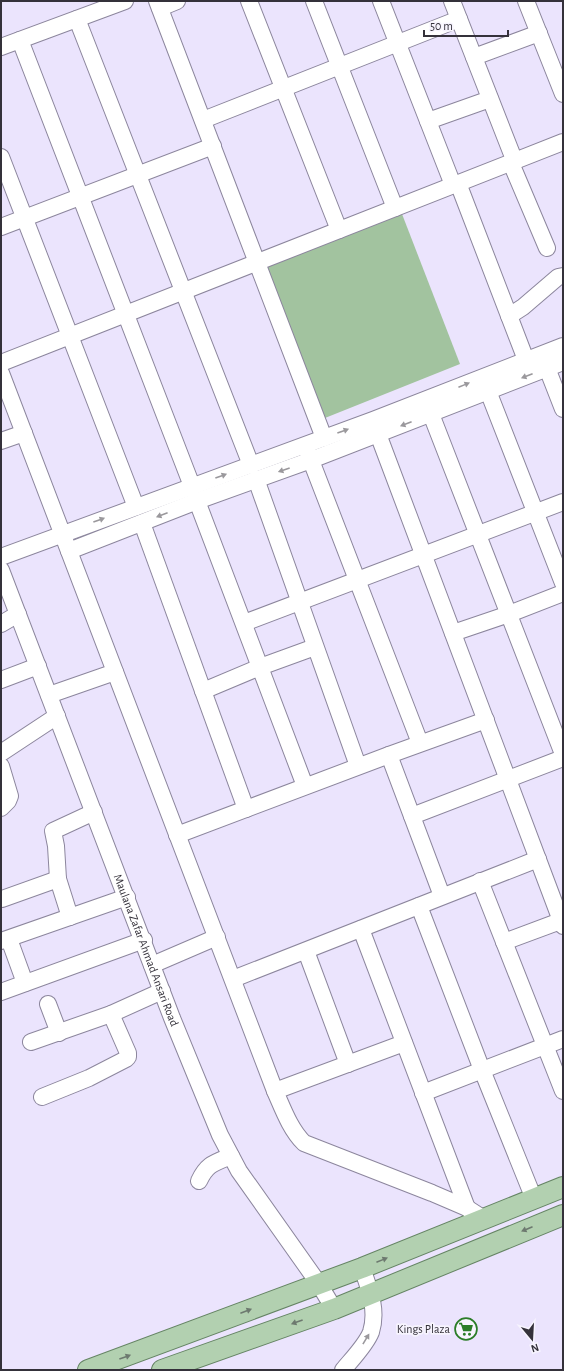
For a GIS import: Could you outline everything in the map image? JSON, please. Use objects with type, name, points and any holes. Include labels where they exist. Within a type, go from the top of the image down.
[{"type":"main road","points":[[88,1370],[362,1268],[563,1187]]},
{"type":"main road","points":[[162,1370],[334,1309],[563,1214]]},
{"type":"street","points":[[1,47],[125,1]]},
{"type":"street","points":[[177,1],[158,4],[324,438]]},
{"type":"street","points":[[249,1],[339,230]]},
{"type":"street","points":[[314,1],[395,208]]},
{"type":"street","points":[[381,1],[428,121],[456,184],[526,360]]},
{"type":"street","points":[[452,1],[547,248]]},
{"type":"street","points":[[526,1],[562,89]]},
{"type":"street","points":[[77,19],[253,472],[358,766]]},
{"type":"street","points":[[203,120],[459,19]]},
{"type":"street","points":[[474,57],[539,33]]},
{"type":"street","points":[[20,40],[195,494],[305,786]]},
{"type":"street","points":[[428,121],[490,99]]},
{"type":"street","points":[[1,363],[563,142]]},
{"type":"street","points":[[1,227],[213,146]]},
{"type":"street","points":[[1,157],[136,506]]},
{"type":"street","points":[[509,316],[523,307],[558,277],[563,276]]},
{"type":"street","points":[[69,551],[142,523],[195,494],[253,472],[305,445],[426,400],[563,346]]},
{"type":"street","points":[[253,472],[311,460],[563,362]]},
{"type":"street","points":[[547,368],[563,408]]},
{"type":"street","points":[[1,373],[275,1090],[291,1125],[304,1144],[467,1208],[484,1219]]},
{"type":"street","points":[[488,390],[563,583]]},
{"type":"street","points":[[431,414],[563,754]]},
{"type":"street","points":[[1,440],[24,433]]},
{"type":"street","points":[[378,434],[562,922],[504,942]]},
{"type":"street","points":[[305,445],[420,743]]},
{"type":"street","points":[[1,557],[136,506],[195,494]]},
{"type":"street","points":[[244,623],[563,502]]},
{"type":"street","points":[[142,523],[246,809]]},
{"type":"street","name":"Maulana Zafar Ahmad Ansari Road","points":[[1,570],[144,940],[162,991],[220,1135],[240,1171],[319,1284],[334,1309]]},
{"type":"street","points":[[453,633],[509,614],[563,593]]},
{"type":"street","points":[[1,624],[18,614]]},
{"type":"street","points":[[203,691],[260,667],[316,647]]},
{"type":"street","points":[[1,680],[38,666]]},
{"type":"street","points":[[49,695],[115,672]]},
{"type":"street","points":[[1,753],[57,716]]},
{"type":"street","points":[[177,835],[389,754],[486,720]]},
{"type":"street","points":[[389,754],[442,896]]},
{"type":"street","points":[[412,816],[563,758]]},
{"type":"street","points":[[1,766],[10,796],[8,801],[1,808]]},
{"type":"street","points":[[70,917],[58,879],[56,846],[53,831],[56,828],[94,812]]},
{"type":"street","points":[[233,979],[538,859]]},
{"type":"street","points":[[2,899],[58,879]]},
{"type":"street","points":[[480,882],[563,1091]]},
{"type":"street","points":[[25,983],[5,940],[127,898]]},
{"type":"street","points":[[419,906],[482,1070],[534,1199]]},
{"type":"street","points":[[361,928],[467,1208]]},
{"type":"street","points":[[152,965],[217,937]]},
{"type":"street","points":[[1,992],[144,940]]},
{"type":"street","points":[[306,951],[348,1064]]},
{"type":"street","points":[[31,1042],[111,1014],[162,991]]},
{"type":"street","points":[[48,1004],[59,1033]]},
{"type":"street","points":[[42,1097],[89,1078],[126,1060],[128,1053],[111,1014]]},
{"type":"street","points":[[423,1093],[563,1039]]},
{"type":"street","points":[[275,1090],[404,1043]]},
{"type":"street","points":[[198,1181],[204,1170],[231,1156]]},
{"type":"street","points":[[343,1370],[361,1349],[370,1332],[373,1312],[372,1294],[362,1268]]},
{"type":"green space","points":[[402,214],[460,364],[325,418],[267,266]]},
{"type":"place","name":"Kings Plaza","points":[[466,1329]]}]
